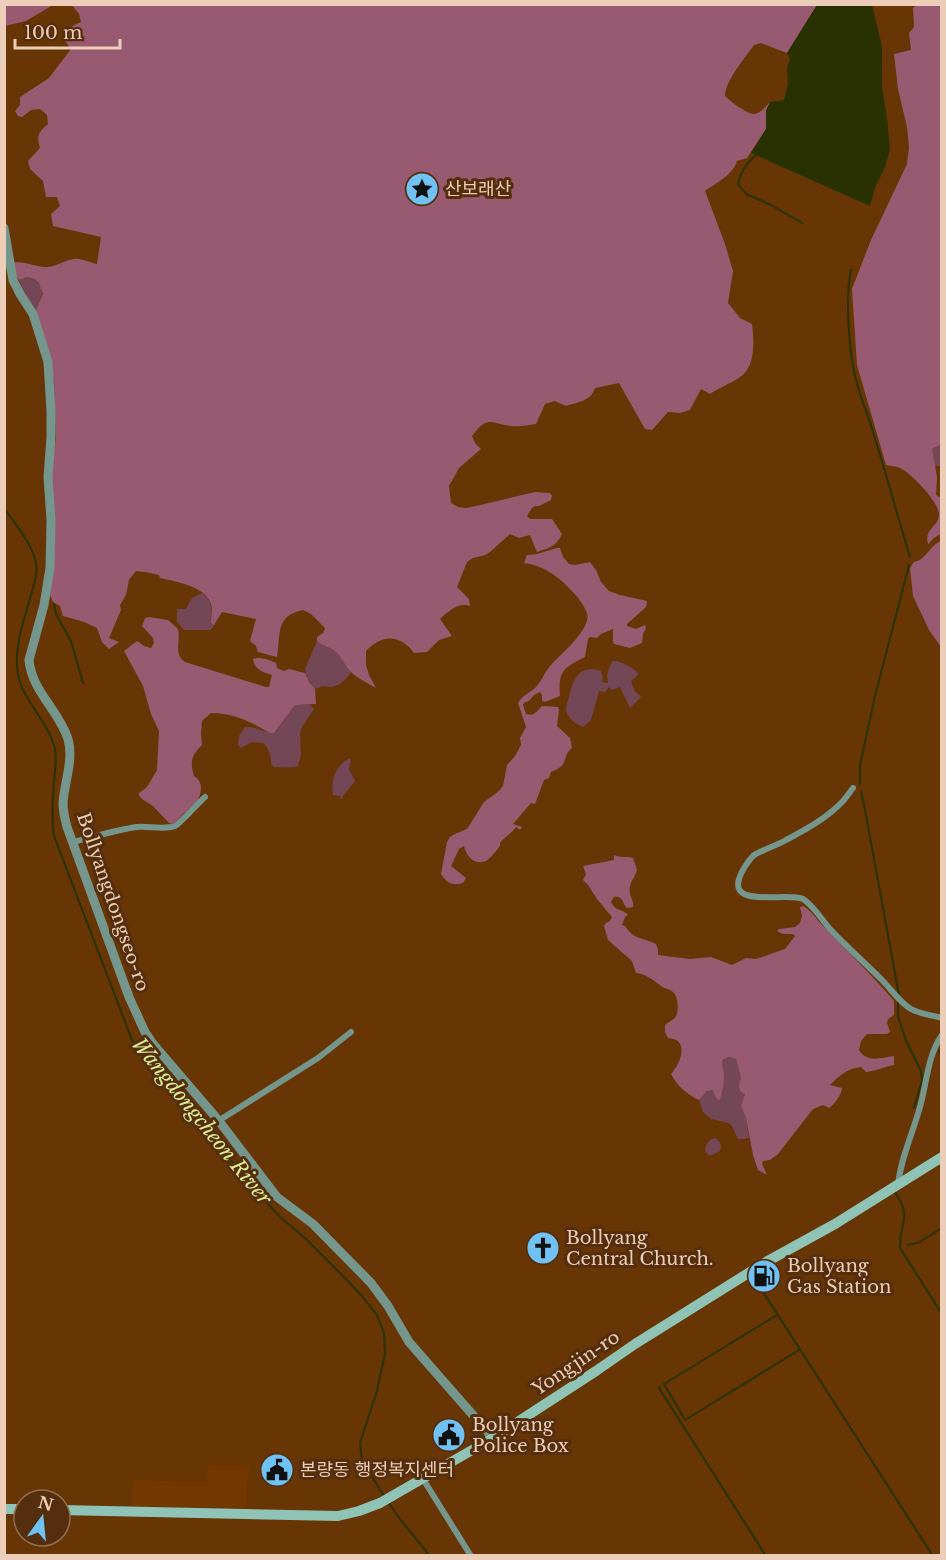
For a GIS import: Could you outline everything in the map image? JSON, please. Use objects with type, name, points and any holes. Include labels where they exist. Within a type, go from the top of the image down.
[{"type":"main road","name":"Yongjin-ro","points":[[72,1510],[338,1516],[382,1502],[493,1438],[705,1300],[766,1262],[835,1224],[942,1157]]},
{"type":"street","name":"Bollyangdongseo-ro","points":[[4,228],[13,280],[33,314],[48,362],[51,411],[48,477],[51,558],[45,596],[29,660],[33,679],[67,738],[70,760],[63,802],[67,827],[129,997],[153,1044],[277,1197],[313,1224],[371,1283],[388,1306],[409,1342],[493,1438]]},
{"type":"street","points":[[854,788],[842,802],[808,827],[751,858],[738,880],[738,888],[751,898],[793,897],[803,900],[844,945],[908,1007],[917,1012],[942,1018]]},
{"type":"street","points":[[73,842],[113,831],[140,827],[175,826],[205,797]]},
{"type":"street","points":[[217,1122],[318,1058],[351,1032]]},
{"type":"street","points":[[898,1185],[900,1167],[921,1103],[935,1044],[942,1035]]},
{"type":"street","points":[[423,1479],[471,1556]]},
{"type":"shaded area","points":[[4,5],[53,5],[26,21],[5,26]]},
{"type":"shaded area","points":[[72,5],[817,5],[787,53],[761,43],[754,45],[732,77],[725,96],[739,107],[756,114],[770,102],[766,111],[766,129],[747,158],[737,161],[728,175],[705,191],[733,271],[728,303],[740,318],[752,324],[753,345],[749,367],[740,377],[710,394],[701,389],[690,410],[680,413],[668,412],[652,430],[645,429],[619,383],[595,388],[587,398],[566,406],[555,401],[545,404],[536,424],[514,426],[489,422],[482,425],[472,436],[481,449],[459,468],[449,486],[451,503],[467,508],[535,492],[550,493],[551,500],[532,508],[527,516],[530,519],[552,519],[562,534],[555,544],[537,552],[530,535],[519,538],[510,534],[490,552],[467,562],[457,587],[469,599],[470,606],[458,606],[440,619],[452,636],[439,640],[427,652],[414,653],[403,642],[391,638],[372,645],[366,651],[366,665],[376,688],[349,670],[335,651],[317,641],[317,637],[323,633],[325,628],[311,614],[303,610],[288,616],[284,621],[277,657],[258,652],[256,646],[250,641],[256,619],[222,612],[214,625],[211,623],[210,601],[205,595],[191,586],[145,572],[136,571],[129,580],[126,595],[120,605],[121,610],[109,638],[119,642],[109,649],[102,642],[97,628],[63,616],[60,606],[53,602],[50,595],[52,464],[56,438],[54,382],[36,310],[43,294],[39,283],[34,279],[27,277],[19,280],[12,263],[21,262],[46,267],[77,259],[97,264],[101,237],[53,226],[51,214],[60,206],[57,197],[46,197],[43,181],[30,169],[28,161],[40,148],[38,137],[48,124],[47,115],[40,109],[31,110],[22,117],[18,116],[15,111],[20,105],[20,97],[49,78],[71,49],[63,38],[70,28],[81,22],[79,14]]},
{"type":"shaded area","points":[[817,5],[872,5],[882,46],[882,86],[890,149],[870,206],[751,153],[766,129],[766,111],[770,102],[784,100],[790,59],[787,53]]},
{"type":"shaded area","points":[[917,5],[942,5],[942,447],[940,445],[932,449],[937,477],[936,495],[941,498],[942,533],[928,544],[929,531],[938,519],[938,510],[930,496],[911,476],[900,468],[886,465],[857,365],[852,289],[871,240],[907,164],[909,147],[907,127],[898,89],[894,54],[911,50],[909,33],[914,27],[913,8]]},
{"type":"shaded area","points":[[27,277],[38,282],[42,290],[36,310],[24,293],[19,280]]},
{"type":"shaded area","points":[[940,445],[941,466],[934,466],[932,449]]},
{"type":"shaded area","points":[[941,541],[941,647],[929,630],[913,596],[910,568],[914,562]]},
{"type":"shaded area","points":[[560,548],[569,564],[590,562],[609,591],[647,601],[646,607],[627,624],[636,629],[645,625],[642,643],[630,648],[614,644],[613,629],[597,638],[590,637],[585,657],[567,667],[561,675],[560,696],[545,702],[542,701],[540,692],[524,703],[526,714],[529,715],[542,706],[558,707],[557,726],[570,738],[572,748],[563,764],[544,780],[535,804],[531,803],[513,824],[522,827],[520,830],[516,827],[500,843],[490,858],[478,862],[469,856],[464,846],[459,849],[451,866],[466,878],[463,883],[453,884],[441,874],[447,842],[450,837],[467,829],[484,802],[503,786],[507,765],[521,745],[520,738],[526,727],[518,703],[537,686],[549,668],[585,626],[587,613],[573,592],[550,572],[524,563],[527,555]]},
{"type":"shaded area","points":[[203,593],[210,603],[211,622],[214,625],[211,630],[184,630],[177,622],[177,609],[186,609],[192,599]]},
{"type":"shaded area","points":[[145,618],[168,620],[178,629],[178,651],[185,662],[269,687],[272,675],[255,666],[253,659],[265,659],[276,663],[277,668],[284,671],[289,669],[305,673],[315,689],[316,704],[295,705],[274,733],[235,716],[211,713],[202,721],[202,745],[192,762],[194,776],[201,786],[200,793],[198,800],[173,824],[169,823],[138,794],[147,787],[157,770],[159,731],[151,714],[143,686],[124,651],[137,641],[151,648],[154,643],[153,638],[142,626]]},
{"type":"shaded area","points":[[317,641],[337,653],[351,672],[343,682],[336,686],[323,686],[315,689],[307,677],[305,669]]},
{"type":"shaded area","points":[[612,661],[627,665],[639,674],[631,681],[634,690],[641,697],[630,708],[620,687],[611,690],[609,687],[605,692],[599,691],[591,720],[583,727],[570,718],[566,710],[573,684],[579,674],[587,669],[601,671],[602,682],[608,683],[607,674]]},
{"type":"shaded area","points":[[295,705],[310,705],[314,709],[300,733],[301,755],[298,766],[274,767],[263,743],[252,742],[241,748],[238,745],[239,736],[245,727],[274,733]]},
{"type":"shaded area","points":[[351,758],[349,769],[355,781],[340,800],[341,796],[333,795],[335,773],[341,764]]},
{"type":"shaded area","points":[[614,855],[633,858],[637,870],[630,886],[633,907],[627,908],[619,897],[614,897],[611,902],[615,908],[628,915],[622,925],[635,936],[656,944],[658,955],[690,959],[711,957],[732,965],[746,958],[756,959],[785,949],[795,936],[777,931],[795,927],[800,923],[802,916],[800,907],[803,906],[894,1001],[894,1015],[888,1019],[887,1023],[890,1032],[867,1034],[861,1041],[859,1050],[870,1058],[894,1056],[894,1065],[866,1072],[861,1067],[856,1068],[848,1071],[830,1085],[842,1088],[837,1099],[829,1108],[823,1105],[813,1109],[778,1154],[770,1160],[763,1161],[767,1175],[758,1170],[753,1155],[746,1118],[741,1106],[745,1094],[740,1091],[741,1078],[736,1059],[729,1057],[723,1059],[724,1074],[719,1101],[713,1090],[707,1091],[699,1100],[695,1098],[680,1086],[671,1074],[682,1052],[679,1042],[668,1038],[665,1032],[665,1025],[677,1014],[678,1004],[675,995],[649,978],[636,973],[632,961],[608,940],[604,926],[612,917],[583,880],[586,874],[583,866],[614,860]]},
{"type":"shaded area","points":[[723,1058],[736,1059],[741,1078],[739,1084],[745,1094],[741,1106],[746,1118],[749,1138],[738,1139],[729,1123],[711,1119],[703,1112],[699,1100],[707,1091],[713,1090],[722,1095],[724,1077],[721,1064]]},
{"type":"shaded area","points":[[716,1138],[721,1147],[720,1151],[710,1156],[705,1151],[706,1145],[711,1139]]},
{"type":"shaded area","points":[[208,1465],[250,1466],[244,1508],[131,1506],[134,1480],[207,1482]]},
{"type":"waterway","points":[[757,154],[745,167],[738,184],[746,194],[802,223]]},
{"type":"waterway","points":[[851,270],[848,294],[849,323],[855,376],[910,557]]},
{"type":"waterway","name":"Wangdongcheon River","points":[[4,508],[26,539],[36,564],[35,582],[19,640],[17,667],[23,689],[46,728],[55,749],[52,815],[54,836],[132,1040],[257,1192],[279,1216],[342,1275],[377,1315],[384,1333],[385,1353],[377,1391],[360,1443],[362,1460],[384,1496]]},
{"type":"waterway","points":[[860,785],[860,765],[875,696],[909,565]]},
{"type":"waterway","points":[[54,604],[56,614],[71,641],[83,683]]},
{"type":"waterway","points":[[861,791],[899,995]]},
{"type":"waterway","points":[[898,1003],[898,1016],[906,1041],[921,1071],[922,1080],[914,1108]]},
{"type":"waterway","points":[[939,1051],[942,1056]]},
{"type":"waterway","points":[[895,1192],[904,1215],[900,1248],[942,1314]]},
{"type":"waterway","points":[[908,1245],[918,1243],[942,1228]]},
{"type":"waterway","points":[[754,1278],[933,1556]]},
{"type":"waterway","points":[[777,1315],[664,1384],[685,1420],[799,1350]]},
{"type":"waterway","points":[[660,1387],[766,1556]]},
{"type":"waterway","name":"Wangdongcheon River","points":[[389,1503],[430,1556]]},
{"type":"place","name":"산보래산","points":[[422,189]]},
{"type":"place","name":"Bollyang Central Church.","points":[[543,1248]]},
{"type":"place","name":"Bollyang Gas Station","points":[[764,1276]]},
{"type":"place","name":"Bollyang Police Box","points":[[449,1435]]},
{"type":"place","name":"본량동 행정복지센터","points":[[277,1470]]}]
